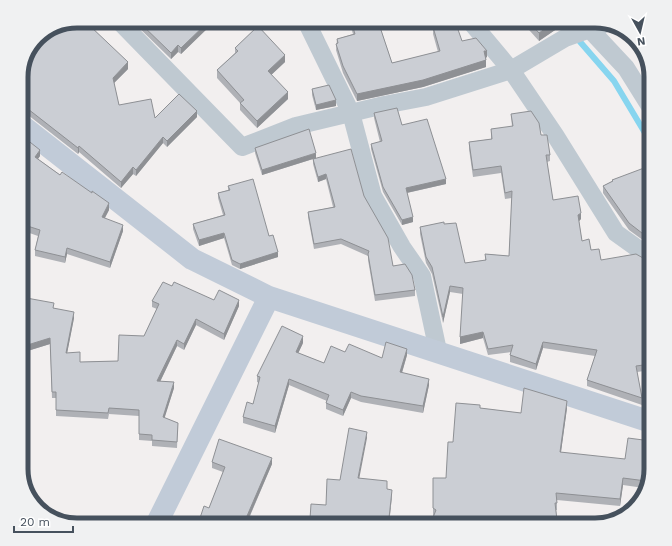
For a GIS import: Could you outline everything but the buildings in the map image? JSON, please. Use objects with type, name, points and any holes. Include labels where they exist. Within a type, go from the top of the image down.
[{"type":"street","points":[[126,28],[242,147],[296,126],[426,97],[511,70],[565,38],[587,28]]},
{"type":"street","points":[[309,28],[351,113],[373,196],[402,247],[422,276],[438,351]]},
{"type":"street","points":[[476,28],[511,70],[555,135],[616,233],[644,253]]},
{"type":"street","points":[[590,28],[626,68],[644,97]]},
{"type":"street","points":[[28,130],[192,259],[269,297],[438,351],[644,420]]},
{"type":"street","points":[[159,518],[269,297]]},
{"type":"waterway","points":[[568,28],[614,81],[644,131]]}]
